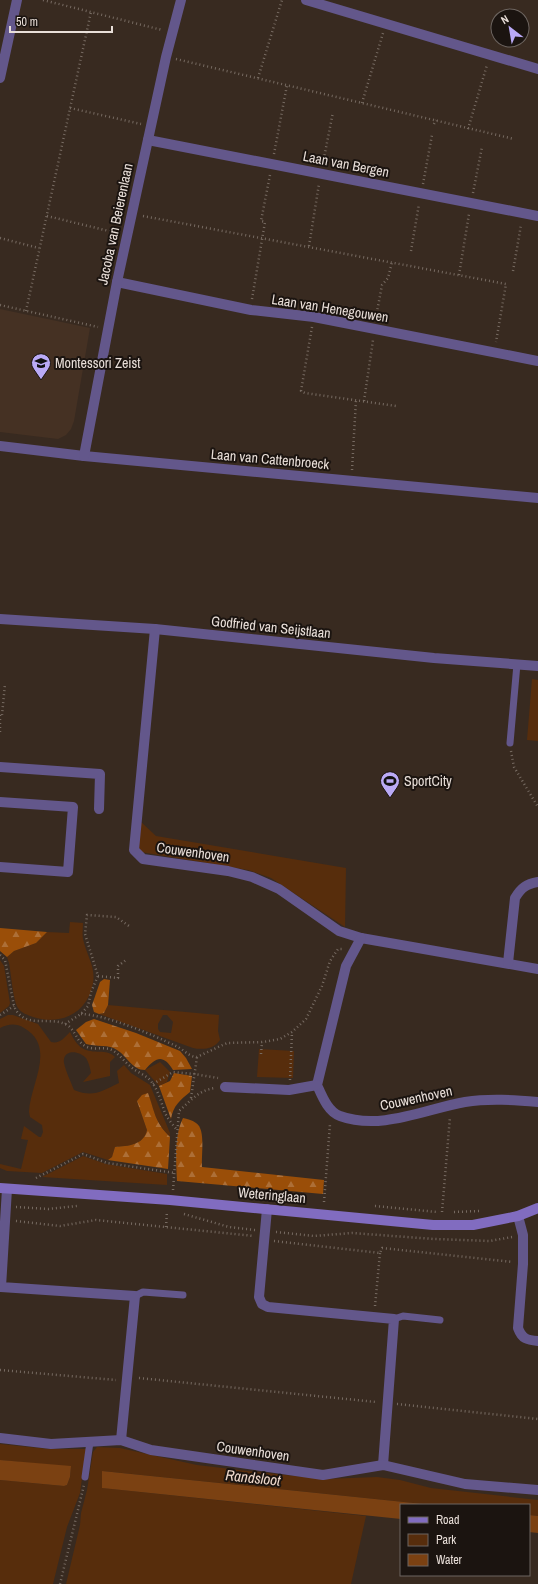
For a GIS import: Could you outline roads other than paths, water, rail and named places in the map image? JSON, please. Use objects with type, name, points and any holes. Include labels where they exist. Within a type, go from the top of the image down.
[{"type":"street","points":[[0,78],[17,0]]},
{"type":"street","name":"Jacoba van Beierenlaan","points":[[84,456],[131,214],[166,57],[181,0]]},
{"type":"street","points":[[306,0],[538,69]]},
{"type":"street","name":"Laan van Bergen","points":[[148,140],[538,216]]},
{"type":"street","name":"Laan van Henegouwen","points":[[117,282],[251,310],[314,317],[538,361]]},
{"type":"street","name":"Laan van Cattenbroeck","points":[[0,446],[84,456],[538,498]]},
{"type":"street","name":"Godfried van Seijstlaan","points":[[0,619],[155,629],[434,658],[538,666]]},
{"type":"street","name":"Couwenhoven","points":[[155,629],[134,850],[143,859],[228,871],[252,877],[279,889],[339,931],[361,938],[538,969]]},
{"type":"street","points":[[0,767],[100,774],[99,809]]},
{"type":"street","points":[[0,802],[73,807],[68,872],[0,867]]},
{"type":"street","points":[[508,963],[515,898],[520,889],[527,884],[538,882]]},
{"type":"street","points":[[225,1087],[289,1090],[317,1085],[346,966],[361,938]]},
{"type":"street","name":"Couwenhoven","points":[[317,1085],[328,1107],[338,1116],[369,1121],[396,1119],[467,1102],[503,1099],[538,1102]]},
{"type":"street","points":[[3,1189],[1,1287],[135,1296],[120,1440]]},
{"type":"street","name":"Weteringlaan","points":[[3,1189],[173,1200],[433,1225],[473,1225],[518,1216],[538,1208]]},
{"type":"street","points":[[268,1209],[259,1297],[262,1304],[268,1308],[394,1319],[383,1465]]},
{"type":"street","points":[[518,1216],[523,1235],[523,1264],[518,1328],[520,1335],[526,1340],[538,1341]]},
{"type":"street","name":"Couwenhoven","points":[[0,1438],[51,1444],[120,1440],[151,1450],[324,1475],[383,1465],[465,1484],[538,1490]]},
{"type":"lane","points":[[510,743],[517,664]]},
{"type":"lane","points":[[135,1296],[143,1292],[183,1295]]},
{"type":"lane","points":[[394,1319],[403,1316],[440,1320]]},
{"type":"lane","points":[[85,1477],[90,1442]]},
{"type":"water","points":[[0,1460],[71,1466],[70,1477],[67,1485],[64,1486],[0,1480]]},
{"type":"water","points":[[102,1471],[423,1504],[400,1504],[400,1519],[102,1488]]},
{"type":"water","points":[[530,1515],[538,1516],[538,1533],[530,1532]]},
{"type":"place","name":"Montessori Zeist","points":[[41,380]]},
{"type":"place","name":"SportCity","points":[[390,798]]},
{"type":"water label","name":"Randsloot","points":[[253,1478]]}]
